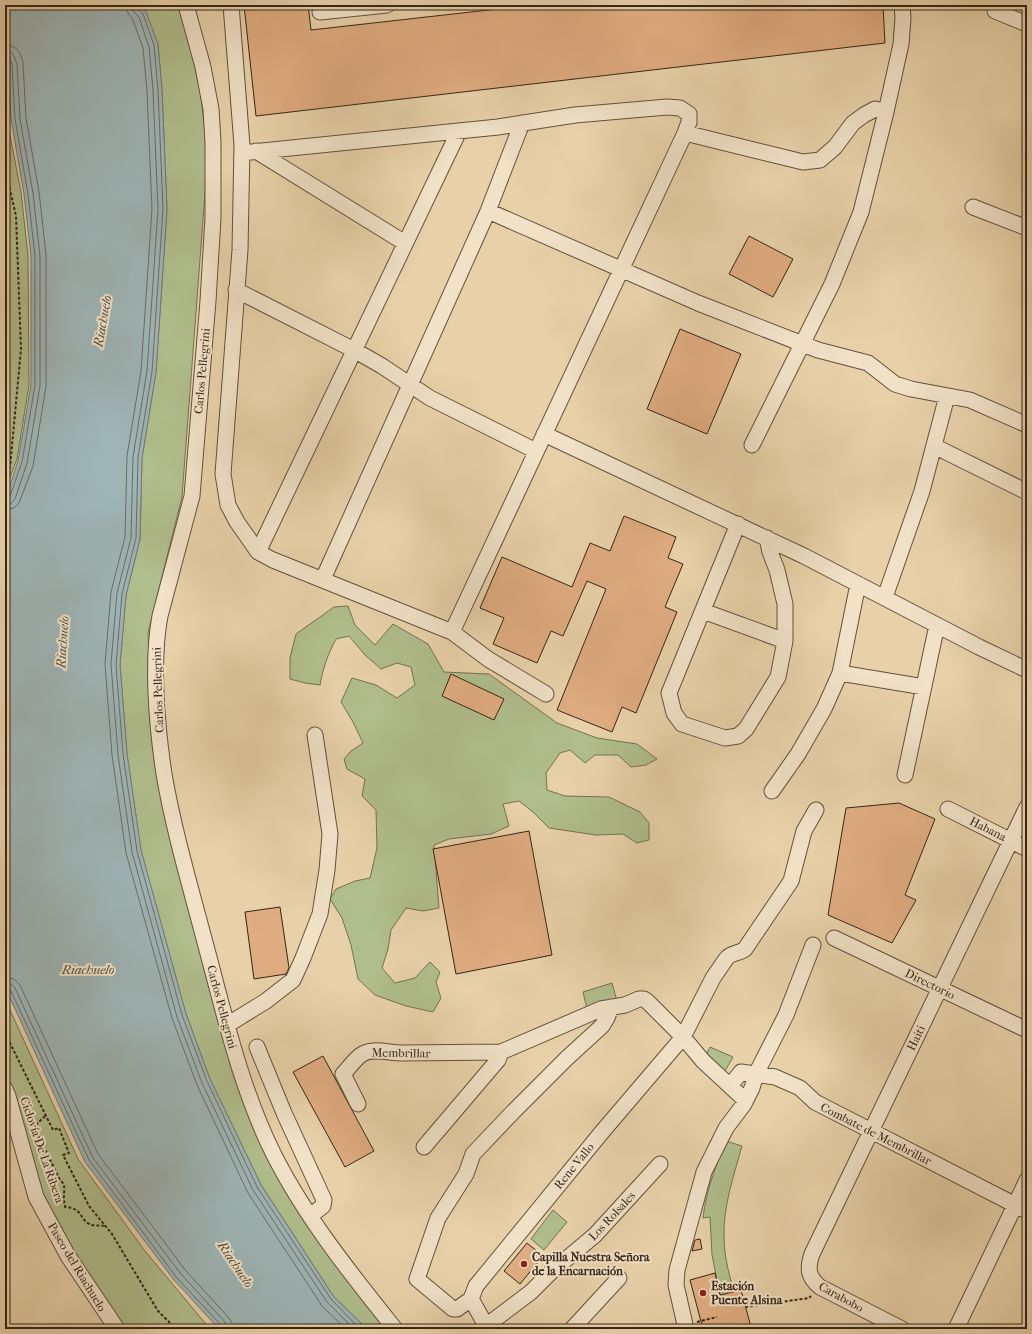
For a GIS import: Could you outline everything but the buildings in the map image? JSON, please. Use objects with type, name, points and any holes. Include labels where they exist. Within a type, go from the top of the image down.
[{"type":"street","name":"Carlos Pellegrini","points":[[186,5],[203,67],[211,109],[213,142],[213,218],[208,301],[192,496],[156,634],[155,654],[157,714],[164,773],[171,810],[227,1025],[244,1083],[255,1111],[291,1186],[310,1216],[395,1329]]},
{"type":"street","points":[[231,5],[249,152],[236,290],[222,474],[228,505],[237,522],[258,552],[273,560],[452,632],[488,659],[546,694]]},
{"type":"street","points":[[320,12],[387,5]]},
{"type":"street","points":[[752,445],[832,284],[860,212],[886,112],[901,44],[903,18],[902,5]]},
{"type":"street","points":[[995,11],[1027,24]]},
{"type":"street","points":[[249,152],[459,131],[575,115],[667,107],[680,108],[689,114],[689,122],[685,132],[452,632]]},
{"type":"street","points":[[685,132],[803,162],[820,160],[836,147],[853,123],[864,115],[875,109],[886,112]]},
{"type":"street","points":[[323,579],[488,211],[522,123]]},
{"type":"street","points":[[258,552],[459,131]]},
{"type":"street","points":[[249,152],[405,243]]},
{"type":"street","points":[[973,207],[1027,228]]},
{"type":"street","points":[[488,211],[698,303],[818,350],[868,363],[895,384],[911,389],[976,402],[1027,426]]},
{"type":"street","points":[[236,290],[354,350],[382,366],[430,398],[536,451]]},
{"type":"street","points":[[884,597],[922,491],[947,396]]},
{"type":"street","points":[[544,434],[804,556],[1027,670]]},
{"type":"street","points":[[934,446],[1027,492]]},
{"type":"street","points":[[738,524],[669,693],[674,713],[682,724],[725,738],[738,736],[746,729],[778,677],[785,641],[786,604],[767,538]]},
{"type":"street","points":[[772,791],[798,754],[824,709],[840,673],[858,584]]},
{"type":"street","points":[[703,611],[785,641]]},
{"type":"street","points":[[905,776],[937,625]]},
{"type":"street","points":[[840,673],[924,687]]},
{"type":"street","points":[[227,1025],[266,1001],[293,980],[320,914],[327,870],[330,834],[315,735]]},
{"type":"street","name":"Haiti","points":[[809,1270],[809,1262],[812,1254],[1027,807]]},
{"type":"street","name":"Habana","points":[[948,809],[1027,849]]},
{"type":"street","name":"Rene Vallo","points":[[471,1299],[476,1286],[683,1036],[713,978],[729,955],[741,952],[745,949],[791,881],[804,831],[816,810]]},
{"type":"street","name":"Directorio","points":[[834,938],[1027,1030]]},
{"type":"street","points":[[690,1326],[676,1285],[677,1270],[704,1172],[726,1128],[752,1088],[756,1074],[786,1014],[813,945]]},
{"type":"street","points":[[424,1147],[498,1060],[501,1052],[601,1009],[625,1005],[639,999],[644,999],[648,1002],[683,1036],[697,1056],[745,1100]]},
{"type":"street","points":[[487,1327],[471,1299],[456,1309],[453,1309],[417,1279],[438,1218],[466,1174],[473,1154],[476,1150],[602,1026],[611,1007]]},
{"type":"street","points":[[257,1047],[324,1200],[323,1206],[310,1216]]},
{"type":"street","name":"Membrillar","points":[[358,1104],[343,1074],[360,1055],[366,1052],[378,1050],[389,1053],[501,1052]]},
{"type":"street","name":"Combate de Membrillar","points":[[730,1086],[741,1072],[775,1077],[800,1088],[815,1102],[1021,1208]]},
{"type":"street","name":"Paseo del Riachuelo","points":[[5,1089],[36,1197],[68,1256],[117,1329]]},
{"type":"street","points":[[255,1111],[279,1100]]},
{"type":"street","name":"Los Rolsales","points":[[487,1327],[531,1292],[551,1272],[595,1235],[660,1164]]},
{"type":"street","points":[[956,1329],[1021,1208],[1027,1180]]},
{"type":"street","name":"Carabobo","points":[[809,1270],[813,1281],[820,1287],[902,1329]]},
{"type":"street","points":[[572,1329],[619,1278]]},
{"type":"path","points":[[5,168],[16,216],[22,349],[9,478],[5,485]]},
{"type":"path","points":[[5,1033],[53,1130],[59,1128],[69,1152],[63,1156],[89,1206],[112,1234],[158,1311],[176,1329]]},
{"type":"path","points":[[46,1116],[36,1125],[36,1131],[60,1180],[64,1183],[65,1207],[72,1207],[78,1210],[91,1225],[105,1226]]},
{"type":"path","points":[[745,1307],[809,1298],[820,1287]]},
{"type":"path","points":[[690,1326],[718,1316]]},
{"type":"green space","points":[[139,5],[181,5],[200,90],[208,154],[182,497],[148,633],[152,737],[258,1130],[387,1329],[365,1329],[360,1322],[334,1297],[261,1185],[210,1079],[186,1014],[141,851],[127,754],[120,665],[126,595],[140,539],[142,458],[156,372],[167,209],[162,90],[158,45],[146,12]]},
{"type":"green space","points":[[5,110],[21,192],[28,256],[29,385],[17,459],[5,491]]},
{"type":"green space","points":[[348,606],[355,625],[375,645],[393,624],[428,644],[444,672],[489,674],[557,723],[597,738],[637,744],[657,759],[646,765],[631,767],[618,755],[595,755],[585,763],[570,750],[560,753],[546,773],[547,790],[565,796],[609,797],[640,812],[649,823],[649,840],[637,843],[623,834],[596,835],[549,828],[519,801],[503,804],[509,826],[491,834],[449,839],[434,845],[439,908],[423,911],[406,908],[391,930],[388,949],[382,968],[395,983],[415,978],[430,962],[440,972],[436,982],[441,998],[433,1012],[406,1006],[375,995],[358,979],[351,945],[342,918],[330,899],[336,889],[355,881],[370,878],[377,848],[376,810],[362,796],[365,779],[347,769],[344,759],[351,751],[363,743],[341,702],[352,678],[376,685],[397,698],[415,685],[411,667],[397,663],[381,669],[365,655],[349,636],[336,639],[326,661],[320,685],[290,679],[290,658],[296,634],[334,607]]},
{"type":"green space","points":[[612,983],[617,1001],[587,1009],[583,992]]},
{"type":"green space","points":[[5,999],[78,1159],[145,1251],[210,1329],[125,1329],[118,1324],[79,1265],[46,1203],[18,1112],[5,1080]]},
{"type":"green space","points":[[710,1047],[733,1057],[725,1071],[706,1055]]},
{"type":"green space","points":[[726,1141],[742,1146],[727,1202],[724,1225],[725,1253],[736,1301],[722,1305],[712,1255],[710,1217],[703,1218],[709,1188]]},
{"type":"green space","points":[[553,1210],[567,1222],[544,1250],[531,1239]]},
{"type":"water","name":"Riachuelo","points":[[5,5],[139,5],[146,12],[158,44],[162,90],[167,209],[156,372],[142,458],[140,539],[126,595],[120,665],[127,754],[141,850],[186,1014],[210,1079],[261,1185],[334,1297],[360,1322],[365,1329],[219,1329],[174,1280],[85,1162],[6,989],[5,500],[18,461],[31,385],[31,256],[24,194],[11,119],[8,66],[5,52]]},
{"type":"place","name":"Capilla Nuestra Señora de la Encarnación","points":[[524,1264]]},
{"type":"place","name":"Estación Puente Alsina","points":[[703,1293]]}]
